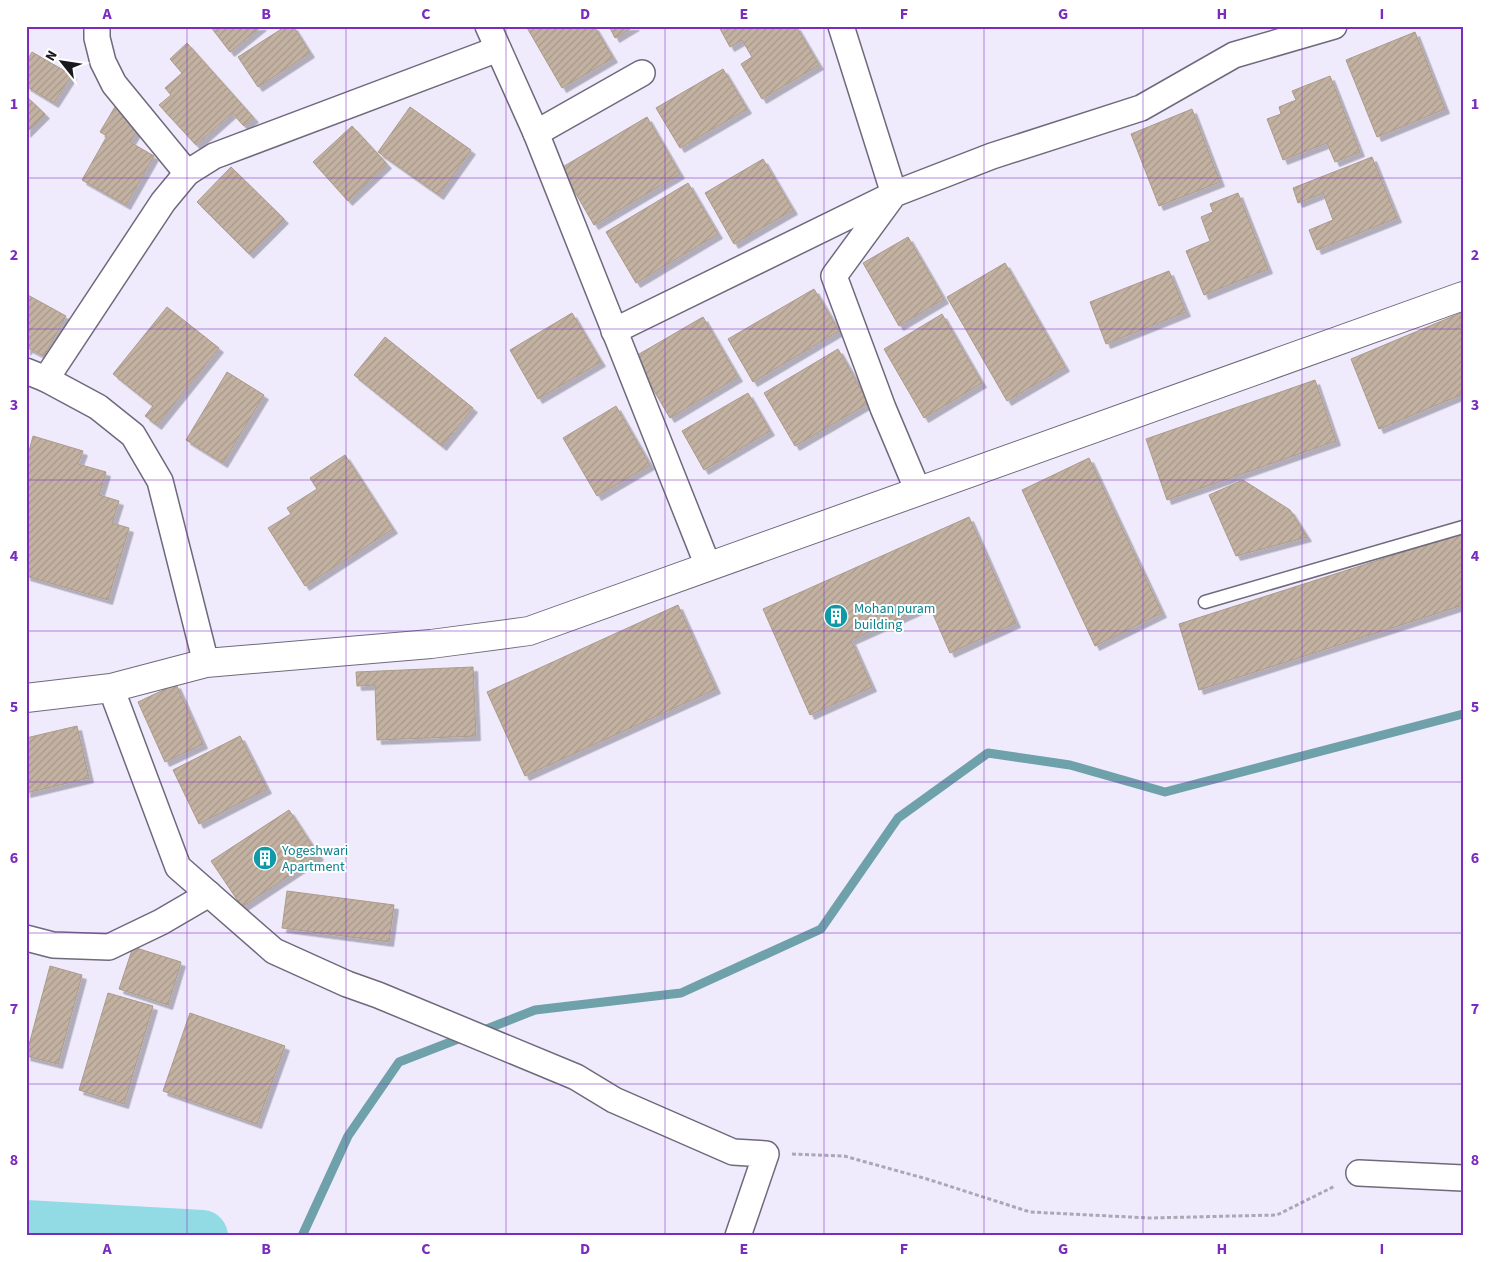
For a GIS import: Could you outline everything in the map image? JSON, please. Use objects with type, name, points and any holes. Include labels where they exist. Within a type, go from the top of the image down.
[{"type":"street","points":[[97,26],[97,38],[102,62],[114,84],[187,173]]},
{"type":"street","points":[[488,26],[536,133],[708,566]]},
{"type":"street","points":[[841,26],[894,194]]},
{"type":"street","points":[[614,331],[894,194],[992,156],[1141,108],[1234,54],[1334,26]]},
{"type":"street","points":[[206,663],[160,481],[133,435],[98,407],[36,375],[163,202],[187,173],[214,156],[498,49]]},
{"type":"street","points":[[536,133],[642,72]]},
{"type":"street","points":[[894,194],[834,276],[883,408],[918,491]]},
{"type":"street","points":[[26,698],[111,688],[206,663],[431,644],[529,631],[1463,296]]},
{"type":"street","points":[[111,688],[178,867],[208,894],[274,951],[347,984],[576,1077],[614,1100],[732,1152],[766,1154],[738,1236]]},
{"type":"street","points":[[26,938],[53,945],[109,947],[161,922],[208,894]]},
{"type":"street","points":[[1360,1173],[1463,1178]]},
{"type":"lane","points":[[1206,602],[1463,527]]},
{"type":"path","points":[[766,1154],[844,1156],[927,1179],[1030,1212],[1150,1218],[1277,1215],[1360,1173]]},
{"type":"building","points":[[210,26],[262,26],[230,52]]},
{"type":"building","points":[[286,26],[293,26],[310,53],[258,87],[238,57]]},
{"type":"building","points":[[526,26],[594,26],[613,58],[562,88]]},
{"type":"building","points":[[609,26],[635,26],[615,38]]},
{"type":"building","points":[[796,26],[819,65],[762,99],[741,64],[752,57],[742,40],[730,47],[719,27]]},
{"type":"building","points":[[1415,32],[1445,109],[1377,137],[1346,60]]},
{"type":"building","points":[[187,43],[254,118],[244,126],[232,113],[196,145],[159,105],[171,95],[165,88],[182,73],[170,59]]},
{"type":"building","points":[[32,52],[72,75],[54,103],[26,86],[26,62]]},
{"type":"building","points":[[723,69],[747,109],[680,148],[656,108]]},
{"type":"building","points":[[1330,76],[1360,152],[1335,162],[1327,143],[1283,160],[1267,119],[1281,114],[1279,107],[1296,100],[1292,91]]},
{"type":"building","points":[[26,96],[45,114],[26,133]]},
{"type":"building","points":[[119,100],[130,107],[124,118],[139,127],[130,142],[154,156],[126,205],[82,180],[107,136],[100,132]]},
{"type":"building","points":[[410,107],[471,150],[439,195],[378,152]]},
{"type":"building","points":[[1192,109],[1220,182],[1159,206],[1131,134]]},
{"type":"building","points":[[647,117],[680,174],[594,225],[561,168]]},
{"type":"building","points":[[352,126],[387,164],[348,201],[313,162]]},
{"type":"building","points":[[1372,157],[1397,218],[1317,250],[1309,230],[1333,220],[1323,193],[1298,203],[1293,188]]},
{"type":"building","points":[[763,159],[793,210],[734,244],[705,193]]},
{"type":"building","points":[[231,167],[284,219],[249,254],[197,202]]},
{"type":"building","points":[[688,183],[718,234],[636,283],[606,232]]},
{"type":"building","points":[[1238,193],[1268,269],[1204,295],[1186,251],[1210,241],[1201,217],[1213,212],[1210,204]]},
{"type":"building","points":[[908,237],[944,299],[899,326],[863,263]]},
{"type":"building","points":[[1005,263],[1065,367],[1007,401],[947,297]]},
{"type":"building","points":[[1169,271],[1186,312],[1106,344],[1090,302]]},
{"type":"building","points":[[814,289],[839,331],[753,382],[728,339]]},
{"type":"building","points":[[26,294],[66,316],[44,356],[28,348],[26,351]]},
{"type":"building","points":[[167,307],[219,348],[157,425],[145,416],[153,406],[113,374]]},
{"type":"building","points":[[1463,312],[1463,394],[1379,429],[1351,359]]},
{"type":"building","points":[[572,313],[601,362],[538,399],[510,350]]},
{"type":"building","points":[[942,314],[982,383],[924,418],[884,349]]},
{"type":"building","points":[[703,317],[738,377],[670,418],[634,357]]},
{"type":"building","points":[[385,337],[473,408],[442,446],[354,375]]},
{"type":"building","points":[[838,349],[869,403],[795,446],[764,393]]},
{"type":"building","points":[[227,372],[264,395],[223,463],[186,440]]},
{"type":"building","points":[[1315,380],[1336,441],[1167,500],[1146,439]]},
{"type":"building","points":[[748,393],[770,431],[704,470],[682,431]]},
{"type":"building","points":[[616,406],[650,465],[597,496],[563,438]]},
{"type":"building","points":[[33,436],[83,451],[78,464],[106,472],[99,495],[119,501],[112,523],[129,528],[108,600],[26,576],[26,454],[28,455]]},
{"type":"building","points":[[345,455],[393,529],[305,586],[268,528],[291,514],[287,508],[317,489],[310,478]]},
{"type":"building","points":[[1089,458],[1162,613],[1095,646],[1022,490]]},
{"type":"building","points":[[1243,480],[1290,510],[1307,537],[1236,556],[1209,495]]},
{"type":"building","name":"Mohan puram building","points":[[969,517],[1016,623],[950,653],[929,605],[851,640],[872,687],[810,715],[763,609]]},
{"type":"building","points":[[1463,533],[1463,605],[1199,690],[1179,624]]},
{"type":"building","points":[[678,605],[716,689],[525,776],[487,692]]},
{"type":"building","points":[[473,667],[476,736],[377,740],[375,685],[357,686],[356,672]]},
{"type":"building","points":[[176,684],[203,744],[165,762],[138,702]]},
{"type":"building","points":[[77,726],[89,778],[26,793],[26,738]]},
{"type":"building","points":[[240,736],[267,789],[199,824],[173,770]]},
{"type":"building","name":"Yogeshwari Apartment","points":[[289,810],[319,856],[242,907],[211,861]]},
{"type":"building","points":[[287,891],[394,905],[389,942],[282,928]]},
{"type":"building","points":[[133,947],[181,962],[168,1005],[119,989]]},
{"type":"building","points":[[50,966],[82,975],[58,1064],[26,1056]]},
{"type":"building","points":[[108,993],[153,1006],[124,1104],[79,1090]]},
{"type":"building","points":[[190,1013],[285,1046],[257,1124],[163,1091]]},
{"type":"waterway","points":[[479,1032],[535,1010],[681,993],[821,929],[898,818],[988,753],[1070,765],[1165,792],[1463,714]]},
{"type":"waterway","points":[[302,1236],[348,1136],[399,1062],[466,1036]]},
{"type":"waterway","points":[[26,1226],[202,1236]]},
{"type":"place","name":"Mohan puram building","points":[[836,616]]},
{"type":"place","name":"Yogeshwari Apartment","points":[[265,858]]}]
